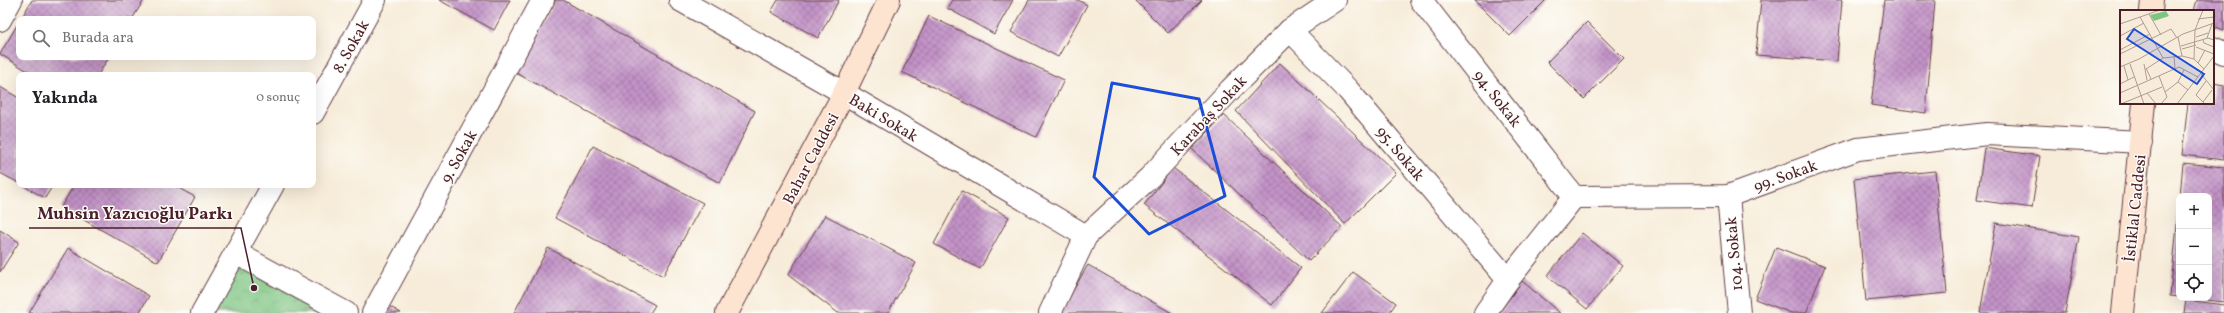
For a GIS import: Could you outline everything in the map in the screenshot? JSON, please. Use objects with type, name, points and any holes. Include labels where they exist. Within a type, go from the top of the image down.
[{"type":"street","points":[[0,20],[11,0]]},
{"type":"street","name":"8. Sokak","points":[[316,108],[375,0]]},
{"type":"street","name":"9. Sokak","points":[[373,313],[543,0]]},
{"type":"street","name":"Baki Sokak","points":[[680,0],[844,93],[1086,236]]},
{"type":"street","name":"Bahar Caddesi","points":[[727,313],[844,93],[889,0]]},
{"type":"street","name":"Karabaş Sokak","points":[[1086,236],[1150,177],[1230,90],[1290,30],[1336,0]]},
{"type":"street","name":"94. Sokak","points":[[1421,0],[1574,196]]},
{"type":"street","points":[[2151,10],[2152,0]]},
{"type":"street","name":"95. Sokak","points":[[1290,30],[1348,90],[1508,280]]},
{"type":"street","points":[[2214,48],[2224,53]]},
{"type":"street","name":"İstiklal Caddesi","points":[[2123,313],[2144,104]]},
{"type":"street","name":"99. Sokak","points":[[1574,196],[1728,196],[1858,149],[1987,134],[2141,142]]},
{"type":"street","points":[[202,313],[271,188]]},
{"type":"street","points":[[1485,313],[1508,280],[1574,196]]},
{"type":"street","name":"104. Sokak","points":[[1728,196],[1739,313]]},
{"type":"street","points":[[1050,313],[1086,236]]},
{"type":"street","points":[[236,253],[346,313]]},
{"type":"highlighted area","points":[[1112,83],[1199,99],[1225,196],[1149,234],[1094,177]]},
{"type":"green space","points":[[238,263],[330,313],[211,313]]},
{"type":"building","points":[[32,0],[144,0],[134,16],[23,16]]},
{"type":"building","points":[[439,0],[510,0],[494,30]]},
{"type":"building","points":[[556,0],[563,0],[755,111],[720,183],[516,73]]},
{"type":"building","points":[[778,0],[839,0],[818,38],[771,12]]},
{"type":"building","points":[[952,0],[1013,0],[994,34],[947,8]]},
{"type":"building","points":[[1029,0],[1078,0],[1087,5],[1058,57],[1011,32]]},
{"type":"building","points":[[1135,0],[1202,0],[1168,33]]},
{"type":"building","points":[[1474,0],[1546,0],[1510,36]]},
{"type":"building","points":[[1761,0],[1842,0],[1837,61],[1756,55]]},
{"type":"building","points":[[1884,0],[1935,0],[1926,113],[1871,105]]},
{"type":"building","points":[[2197,0],[2224,0],[2224,30],[2214,26],[2214,10],[2194,10]]},
{"type":"building","points":[[929,16],[1064,80],[1036,137],[902,72]]},
{"type":"building","points":[[1587,22],[1624,59],[1584,99],[1547,62]]},
{"type":"building","points":[[16,27],[16,60],[107,60],[100,72],[29,72],[0,54]]},
{"type":"building","points":[[1280,63],[1396,173],[1345,224],[1236,111]]},
{"type":"building","points":[[2214,83],[2224,85],[2224,160],[2182,155],[2188,104],[2214,104]]},
{"type":"building","points":[[0,87],[16,96],[16,181],[0,173]]},
{"type":"building","points":[[1224,115],[1342,227],[1309,261],[1192,149]]},
{"type":"building","points":[[593,146],[703,203],[663,276],[555,218]]},
{"type":"building","points":[[1984,148],[2040,156],[2032,208],[1977,200]]},
{"type":"building","points":[[2183,163],[2224,167],[2224,302],[2212,301],[2212,193],[2180,193]]},
{"type":"building","points":[[1173,168],[1301,268],[1272,305],[1144,205]]},
{"type":"building","points":[[1935,171],[1947,293],[1866,301],[1854,179]]},
{"type":"building","points":[[27,188],[51,188],[45,198]]},
{"type":"building","points":[[72,188],[178,188],[195,197],[158,262],[61,207]]},
{"type":"building","points":[[962,191],[1009,217],[980,269],[934,244]]},
{"type":"building","points":[[825,215],[916,263],[888,313],[838,313],[788,275]]},
{"type":"building","points":[[1996,223],[2079,237],[2065,313],[1980,313]]},
{"type":"building","points":[[0,230],[19,242],[0,272]]},
{"type":"building","points":[[1582,233],[1623,266],[1587,309],[1547,276]]},
{"type":"building","points":[[2176,235],[2176,297],[2170,296]]},
{"type":"building","points":[[1776,247],[1825,266],[1806,313],[1791,313],[1755,299]]},
{"type":"building","points":[[68,248],[149,296],[139,313],[29,313]]},
{"type":"building","points":[[548,248],[655,305],[650,313],[514,313]]},
{"type":"building","points":[[1088,265],[1172,313],[1060,313]]},
{"type":"building","points":[[1353,272],[1396,303],[1389,313],[1322,313]]},
{"type":"building","points":[[1522,281],[1560,313],[1499,313]]},
{"type":"building","points":[[2186,301],[2224,305],[2224,313],[2184,313]]},
{"type":"building","points":[[387,305],[401,313],[383,313]]},
{"type":"place","name":"Muhsin Yazıcıoğlu Parkı","points":[[254,288]]}]
